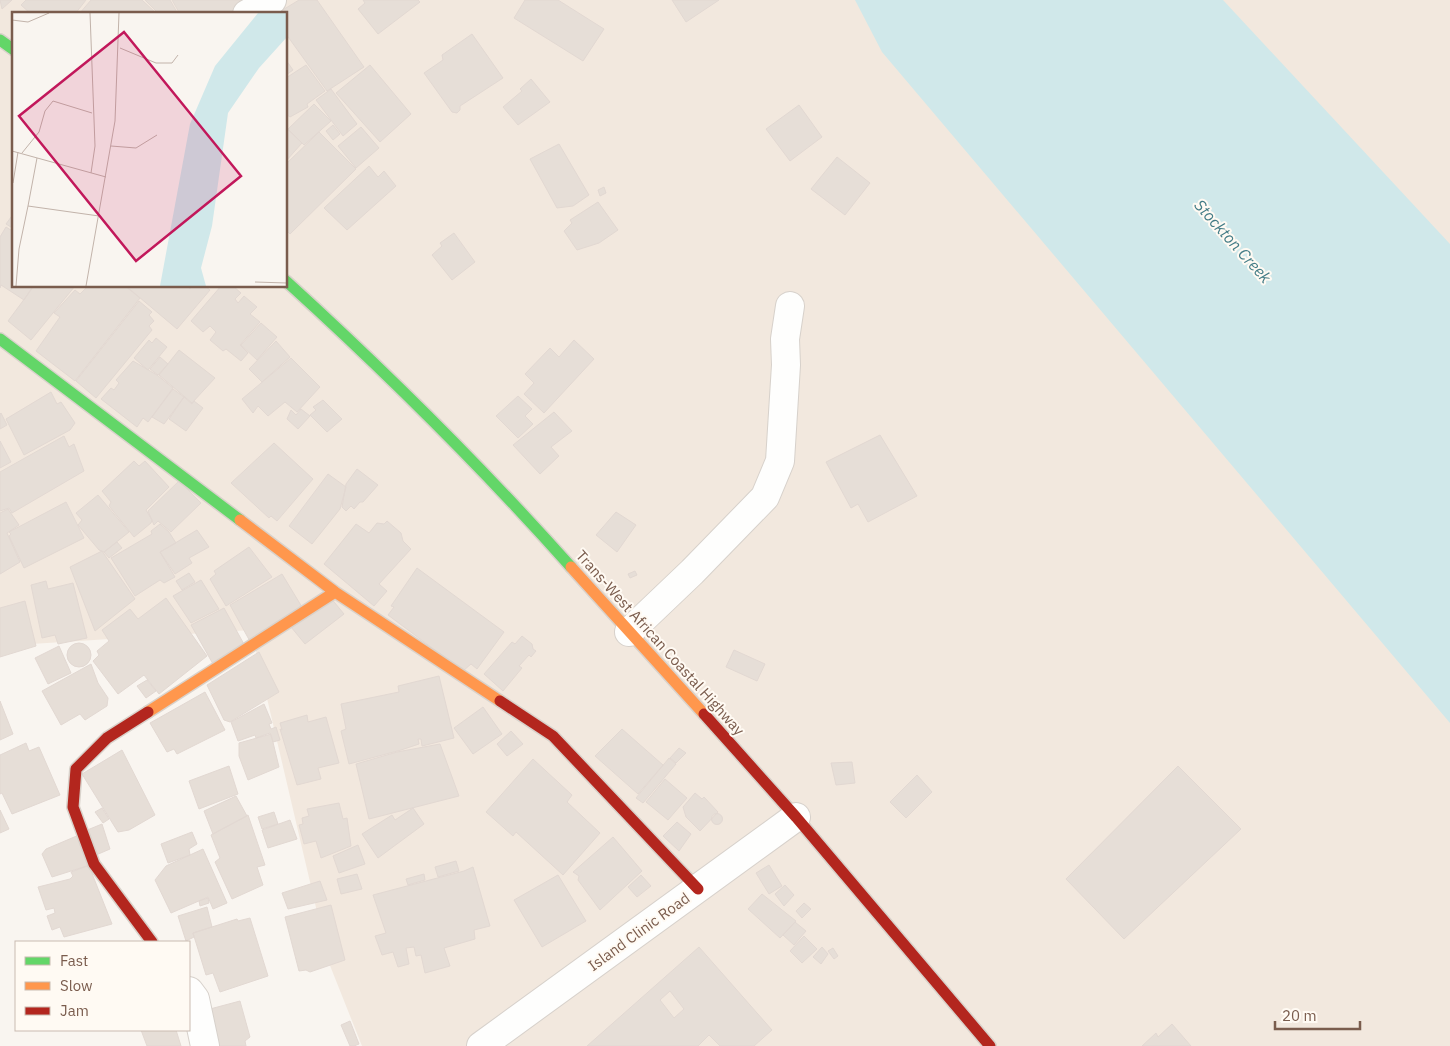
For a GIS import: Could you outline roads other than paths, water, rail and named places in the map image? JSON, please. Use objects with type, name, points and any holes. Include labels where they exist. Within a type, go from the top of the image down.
[{"type":"main road","points":[[0,40],[12,49]]},
{"type":"main road","name":"Trans-West African Coastal Highway","points":[[288,283],[369,356],[501,488],[796,817],[990,1046]]},
{"type":"main road","points":[[0,339],[335,592],[553,736],[698,889]]},
{"type":"main road","points":[[151,941],[94,864],[73,807],[76,769],[107,738],[335,592]]},
{"type":"street","points":[[251,12],[272,0]]},
{"type":"street","points":[[629,632],[699,565],[765,497],[780,461],[786,365],[785,339],[790,306]]},
{"type":"street","name":"Island Clinic Road","points":[[481,1046],[796,817]]},
{"type":"street","points":[[190,992],[195,999],[205,1046]]},
{"type":"water","name":"Stockton Creek","points":[[855,0],[1223,0],[1450,244],[1450,723],[882,52]]}]
